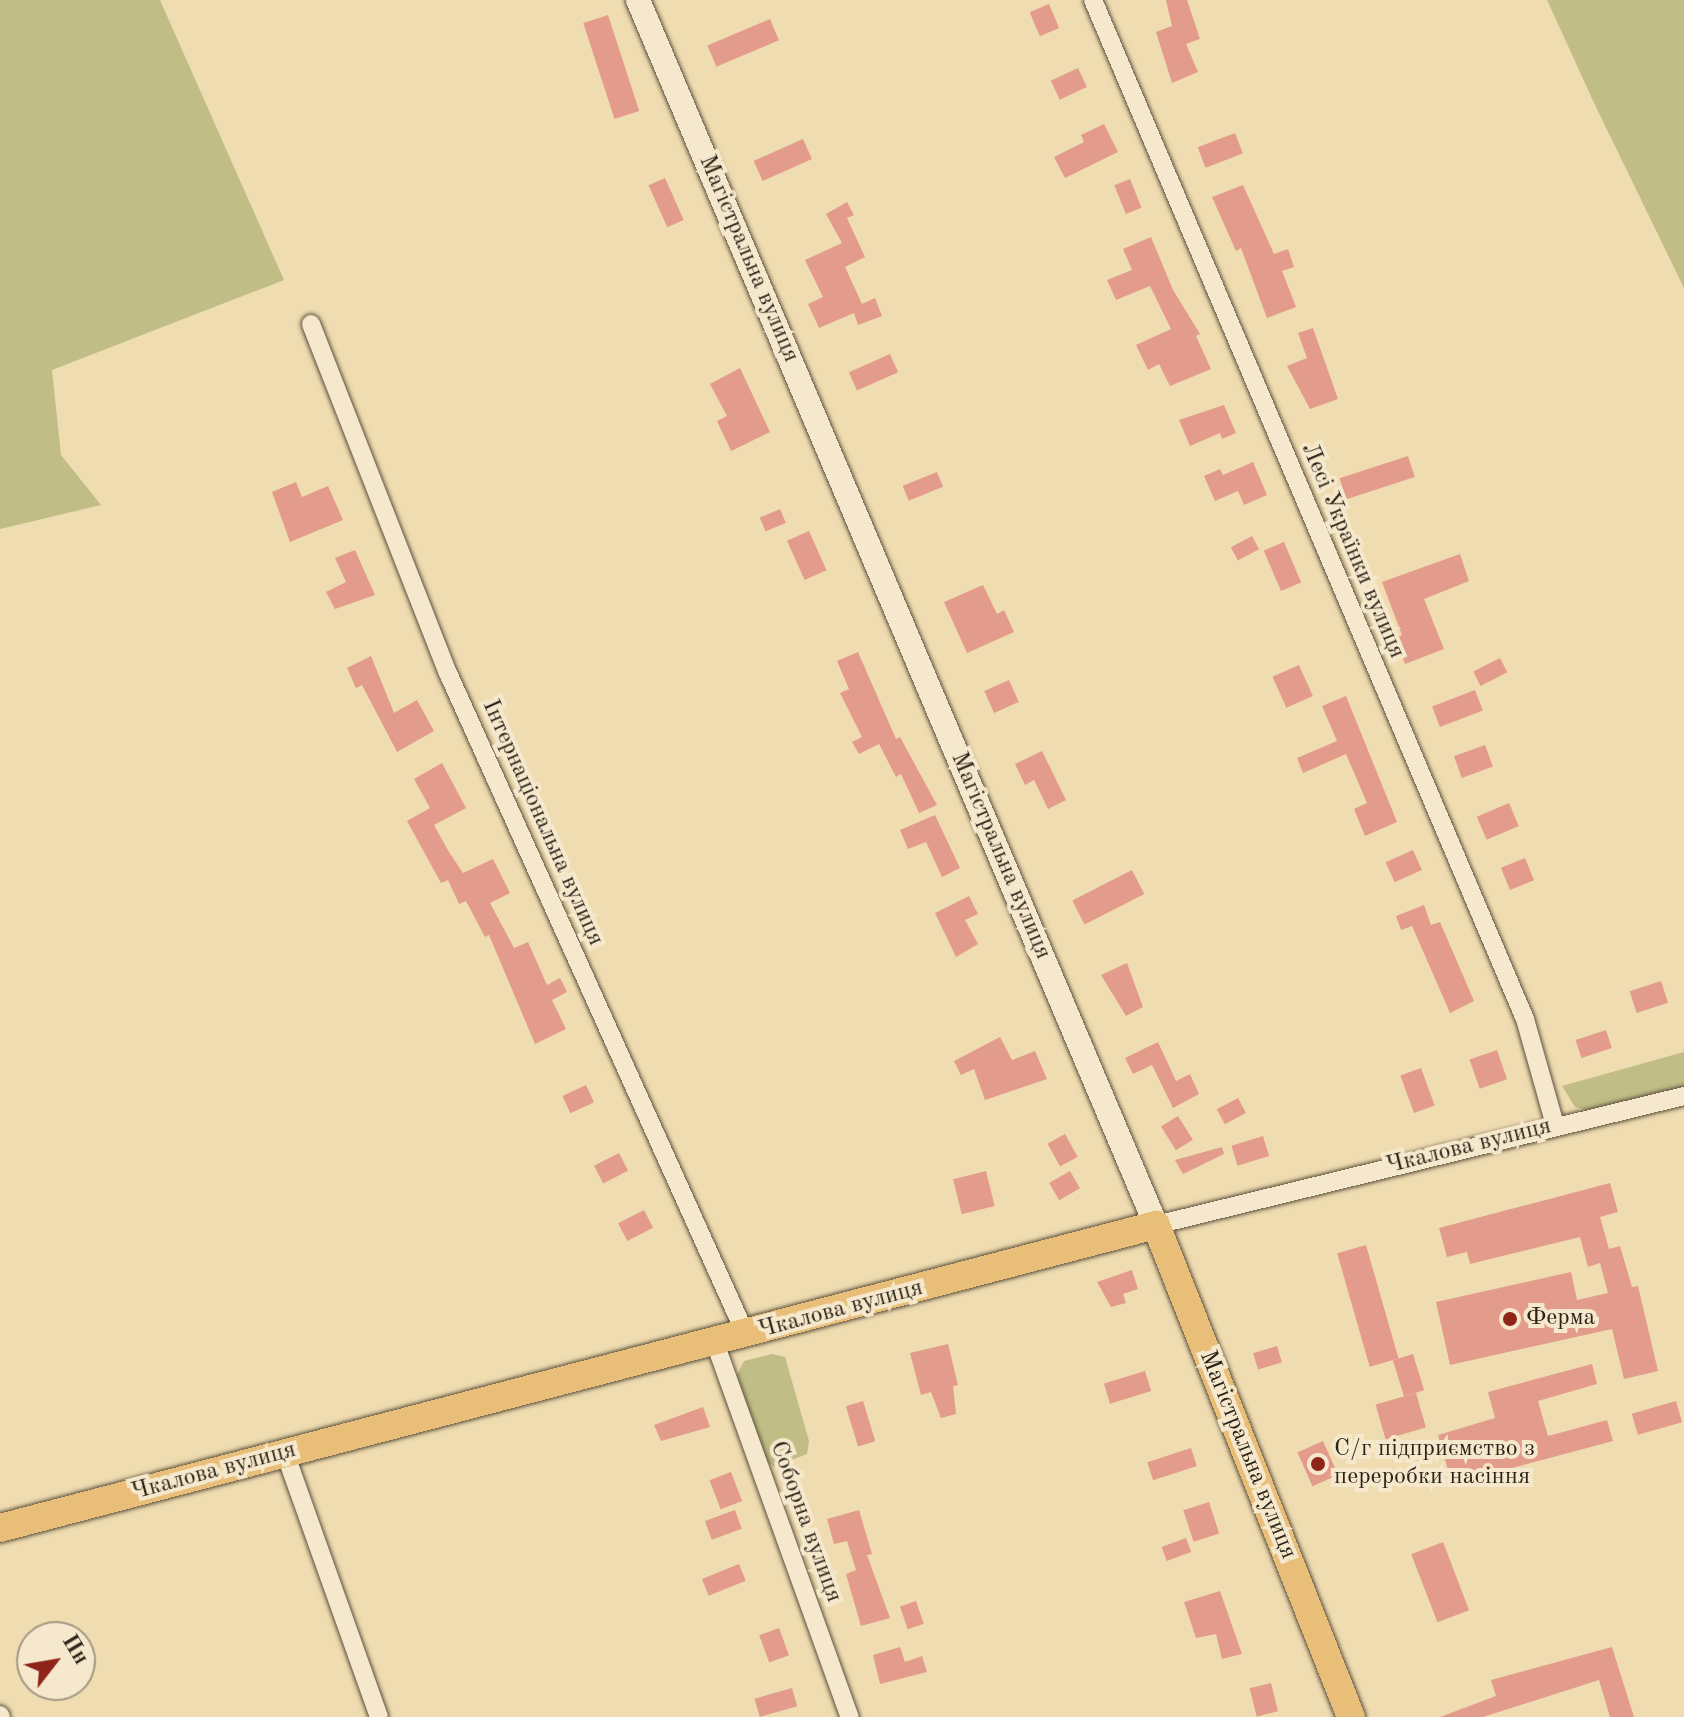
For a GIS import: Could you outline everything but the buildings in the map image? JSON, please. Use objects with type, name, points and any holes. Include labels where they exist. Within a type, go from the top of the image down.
[{"type":"main road","name":"Магістральна вулиця","points":[[638,0],[1156,1225],[1351,1717]]},
{"type":"main road","name":"Чкалова вулиця","points":[[0,1528],[746,1335],[1156,1225]]},
{"type":"street","name":"Лесі Українки вулиця","points":[[1093,0],[1525,1019],[1555,1125]]},
{"type":"street","name":"Інтернаціональна вулиця","points":[[311,324],[448,673],[746,1335]]},
{"type":"street","name":"Чкалова вулиця","points":[[1156,1225],[1555,1125],[1684,1096]]},
{"type":"street","name":"Соборна вулиця","points":[[715,1343],[850,1717]]},
{"type":"street","points":[[285,1453],[379,1717]]},
{"type":"shaded area","points":[[0,0],[160,0],[284,280],[52,370],[61,455],[101,505],[0,529]]},
{"type":"shaded area","points":[[1547,0],[1684,0],[1684,288],[1595,105]]},
{"type":"shaded area","points":[[1684,1052],[1684,1087],[1586,1110],[1575,1107],[1562,1086]]},
{"type":"shaded area","points":[[772,1354],[785,1357],[809,1441],[807,1454],[774,1467],[765,1460],[737,1375],[744,1361]]},
{"type":"place","name":"Ферма","points":[[1510,1319]]},
{"type":"place","name":"С/г підприємство з переробки насіння","points":[[1318,1464]]}]
